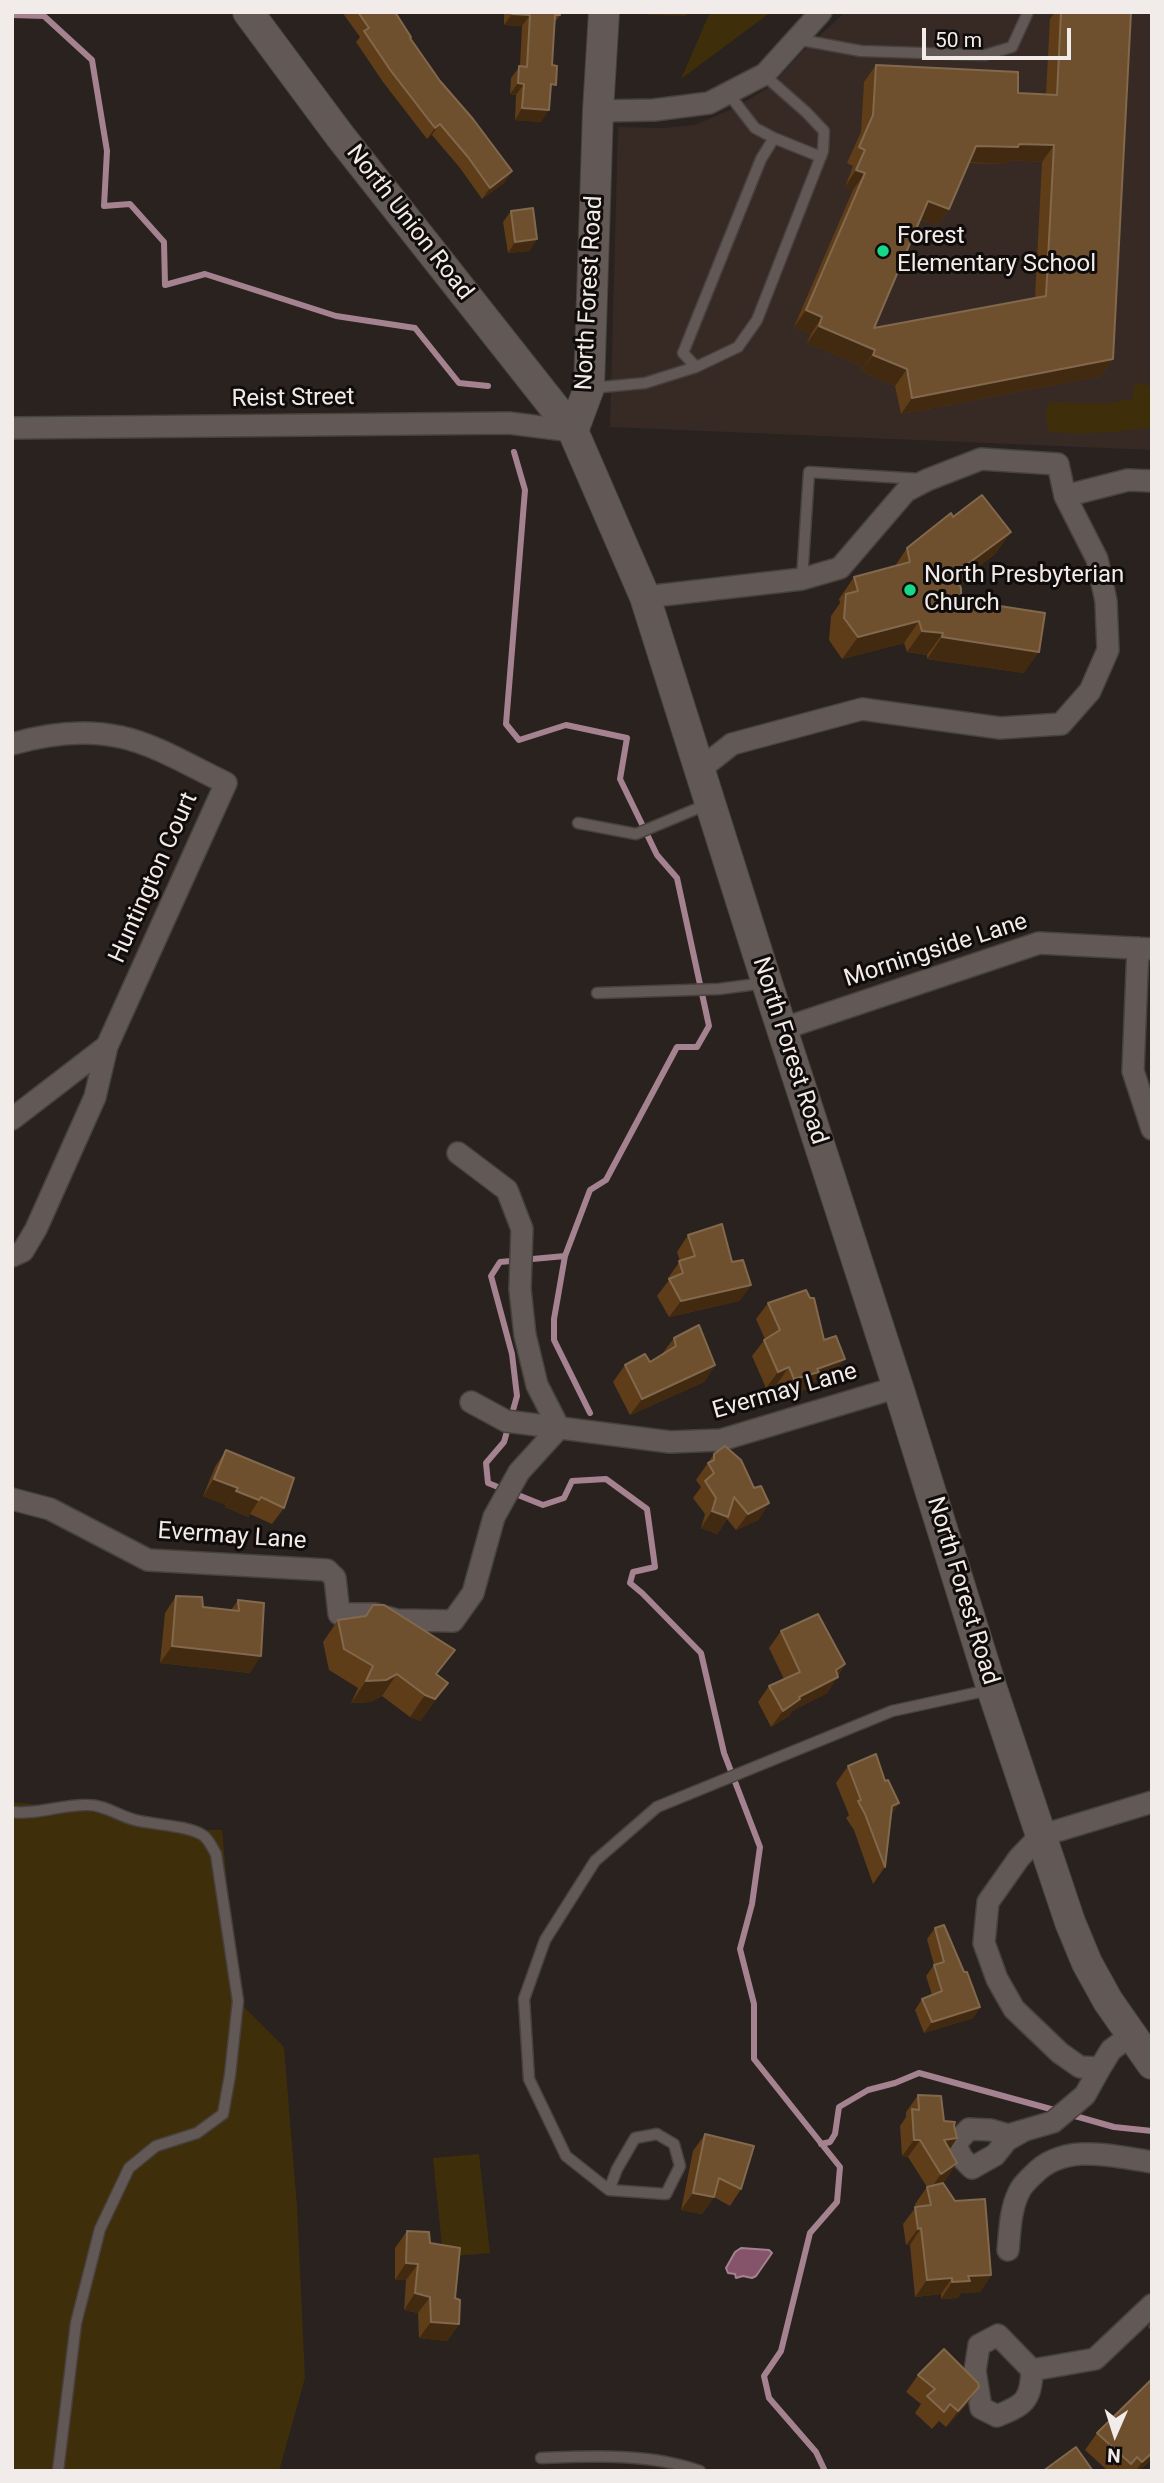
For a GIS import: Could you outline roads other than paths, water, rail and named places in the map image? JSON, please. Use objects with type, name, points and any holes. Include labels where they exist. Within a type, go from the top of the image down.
[{"type":"main road","name":"North Union Road","points":[[248,12],[340,136],[573,431]]},
{"type":"main road","name":"North Forest Road","points":[[604,12],[589,388],[573,431],[645,597],[1040,1836],[1087,1963],[1130,2036],[1152,2064]]},
{"type":"street","points":[[598,111],[654,110],[709,103],[764,75],[821,12]]},
{"type":"street","name":"Reist Street","points":[[12,428],[509,423],[573,431]]},
{"type":"street","points":[[645,597],[802,579],[840,568],[906,491],[981,459],[1058,464],[1065,496],[1097,559],[1107,601],[1108,650],[1090,691],[1061,724],[1000,727],[862,709],[732,744],[699,770]]},
{"type":"street","points":[[1065,496],[1128,480],[1152,481]]},
{"type":"street","name":"Huntington Court","points":[[12,744],[62,734],[96,733],[121,737],[153,748],[226,783],[107,1046],[95,1097],[42,1217],[23,1251],[12,1256]]},
{"type":"street","name":"Morningside Lane","points":[[782,1029],[1039,943],[1145,949]]},
{"type":"street","points":[[1145,949],[1133,1071],[1152,1129]]},
{"type":"street","name":"Huntington Court","points":[[12,1119],[107,1046]]},
{"type":"street","points":[[458,1153],[507,1190],[522,1229],[520,1289],[525,1335],[537,1385],[559,1429]]},
{"type":"street","name":"Evermay Lane","points":[[471,1402],[506,1421],[670,1442],[721,1440],[898,1387]]},
{"type":"street","name":"Evermay Lane","points":[[12,1499],[50,1508],[148,1560],[327,1570],[335,1577],[339,1614],[375,1614],[397,1620],[453,1621],[473,1593],[494,1517],[519,1472],[559,1429]]},
{"type":"street","points":[[1100,2067],[1080,2067],[1060,2053],[1014,2009],[997,1979],[984,1943],[988,1902],[1019,1858],[1040,1836],[1152,1801]]},
{"type":"street","points":[[1023,2131],[1053,2122],[1085,2095],[1111,2050],[1130,2036]]},
{"type":"street","points":[[1008,2250],[1011,2214],[1019,2190],[1040,2168],[1071,2154],[1109,2155],[1152,2162]]},
{"type":"street","points":[[1032,2370],[1095,2359],[1152,2305]]},
{"type":"lane","points":[[796,39],[861,51],[985,55],[1012,47],[1028,12]]},
{"type":"lane","points":[[589,388],[645,383],[696,367],[738,347],[757,320],[821,157],[824,131],[764,75]]},
{"type":"lane","points":[[728,93],[755,128],[821,157]]},
{"type":"lane","points":[[696,367],[683,353],[761,159],[774,138]]},
{"type":"lane","points":[[802,579],[809,472],[927,480]]},
{"type":"lane","points":[[578,823],[636,834],[709,804]]},
{"type":"lane","points":[[597,993],[719,989],[767,983]]},
{"type":"lane","points":[[609,2190],[617,2169],[635,2138],[657,2134],[674,2144],[680,2166],[666,2194],[609,2190],[566,2155],[529,2079],[524,1998],[545,1940],[595,1861],[657,1807],[892,1710],[992,1689]]},
{"type":"lane","points":[[12,1812],[32,1814],[89,1805],[132,1819],[189,1830],[204,1836],[216,1854],[238,2001],[223,2114],[197,2133],[174,2143],[156,2146],[129,2168],[100,2229],[76,2323],[58,2471]]},
{"type":"lane","points":[[541,2458],[597,2456],[681,2464],[700,2471]]},
{"type":"waterway","points":[[12,15],[44,16],[92,60],[107,151],[104,206],[130,204],[164,242],[165,285],[205,274],[336,316],[415,328],[459,383],[488,386]]},
{"type":"waterway","points":[[503,1489],[488,1483],[486,1463],[504,1442],[517,1396],[512,1354],[491,1276],[500,1262],[565,1256],[590,1190],[606,1180],[677,1047],[697,1047],[709,1026],[677,878],[657,855],[620,779],[627,738],[566,725],[519,740],[506,724],[525,490],[514,452]]},
{"type":"waterway","points":[[565,1256],[554,1319],[554,1340],[590,1413]]},
{"type":"waterway","points":[[513,1493],[543,1505],[564,1498],[572,1481],[606,1479],[647,1509],[655,1567],[633,1572],[630,1583],[701,1653],[724,1753],[760,1847],[752,1904],[740,1949],[754,2004],[754,2059],[840,2167],[837,2202],[810,2233],[781,2351],[764,2376],[769,2398],[816,2452],[825,2471]]},
{"type":"waterway","points":[[821,2144],[830,2142],[835,2134],[839,2107],[868,2090],[919,2073],[1058,2111]]},
{"type":"waterway","points":[[1068,2114],[1114,2127],[1152,2131]]},
{"type":"place","name":"Forest Elementary School","points":[[883,251]]},
{"type":"place","name":"North Presbyterian Church","points":[[910,590]]}]
